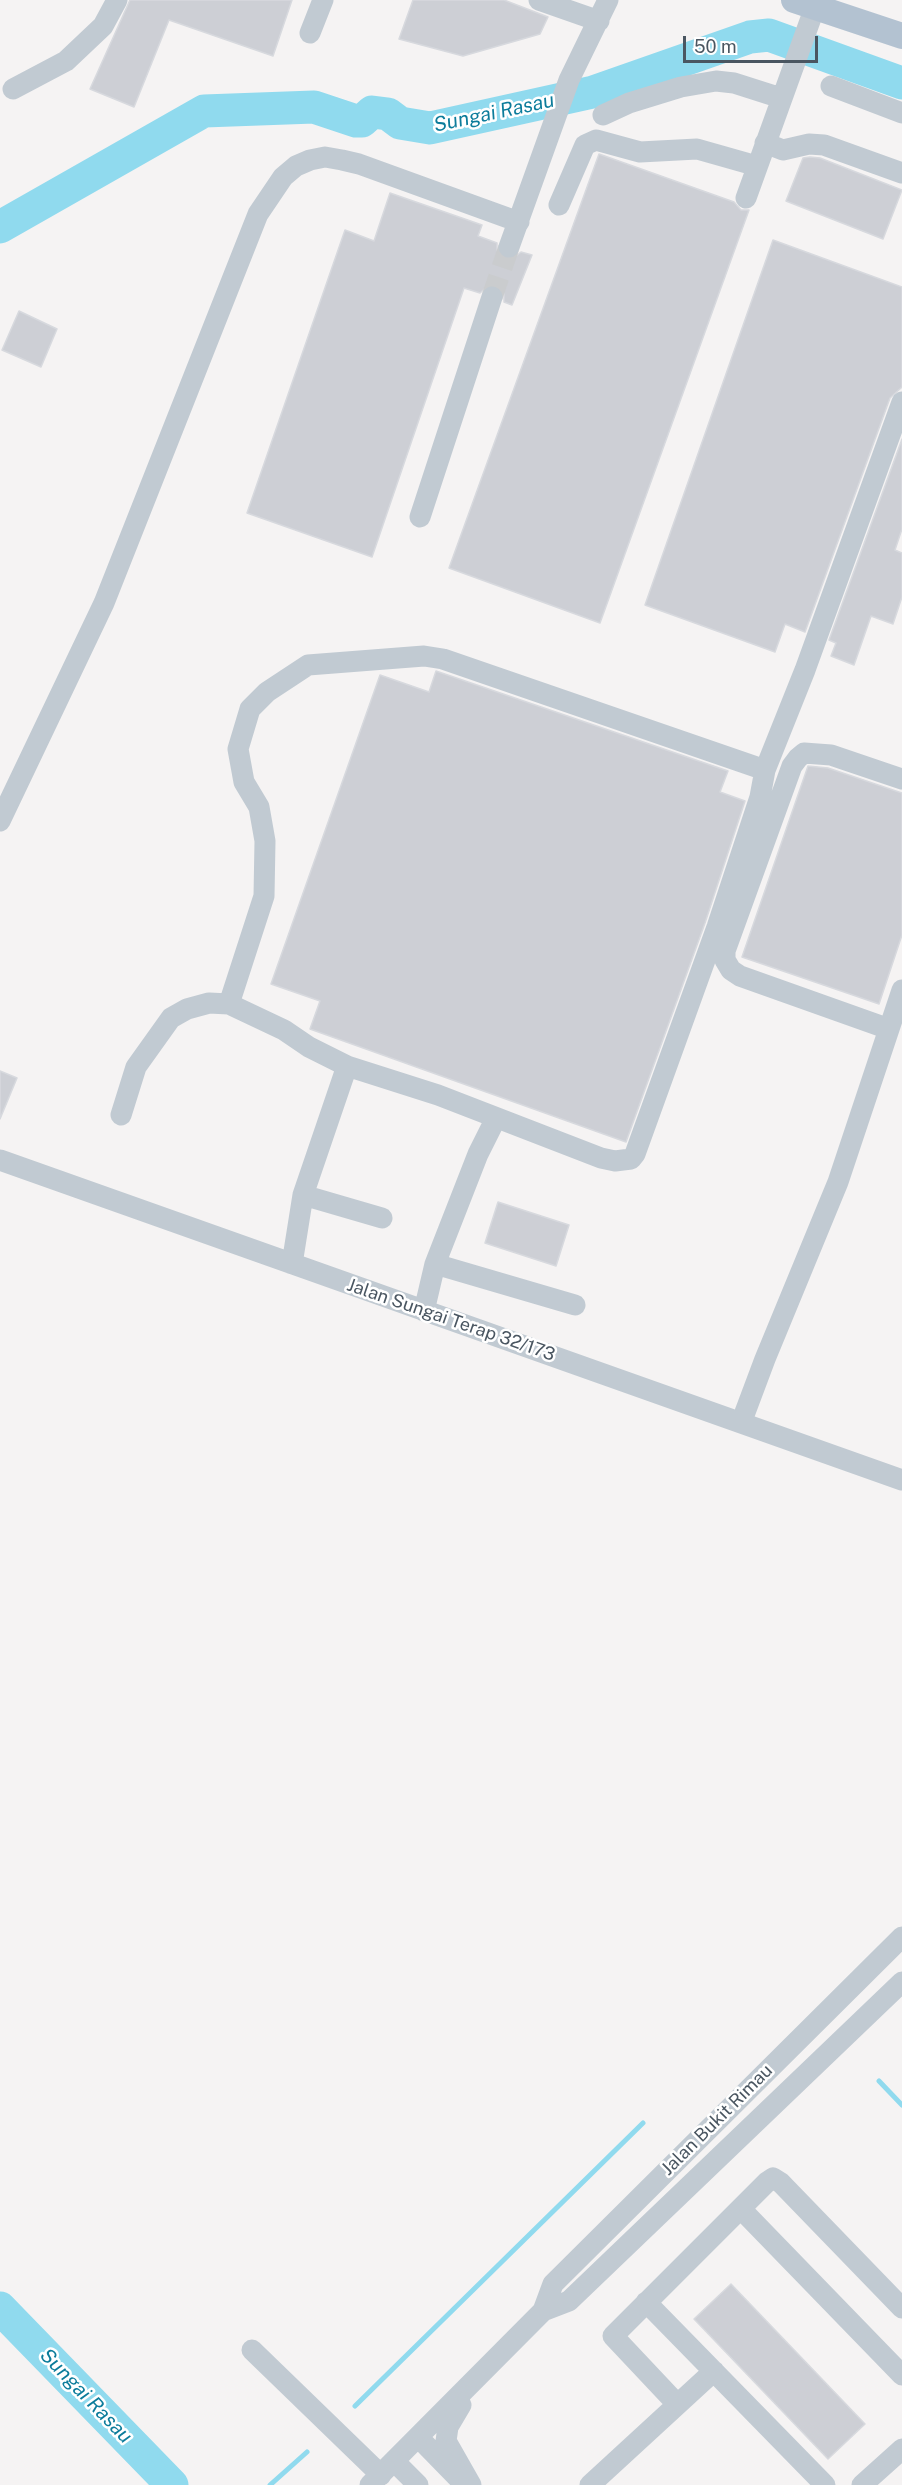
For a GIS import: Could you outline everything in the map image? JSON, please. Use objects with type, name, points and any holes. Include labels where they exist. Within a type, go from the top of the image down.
[{"type":"main road","points":[[818,9],[902,36]]},
{"type":"street","points":[[14,88],[66,61],[104,26],[117,0]]},
{"type":"street","points":[[310,33],[322,0]]},
{"type":"street","points":[[539,0],[599,21]]},
{"type":"street","points":[[509,248],[569,80],[608,0]]},
{"type":"street","points":[[746,198],[781,98],[818,9]]},
{"type":"street","points":[[603,115],[681,87],[716,81],[734,83],[781,98]]},
{"type":"street","points":[[831,86],[902,113]]},
{"type":"street","points":[[559,205],[585,145],[596,140],[640,152],[697,150],[757,166]]},
{"type":"street","points":[[765,143],[783,150],[808,144],[824,146],[902,173]]},
{"type":"street","points":[[0,821],[104,603],[258,214],[283,177],[296,166],[310,160],[325,158],[342,160],[359,164],[519,222]]},
{"type":"street","points":[[420,518],[492,297]]},
{"type":"street","points":[[121,1115],[136,1067],[171,1018],[188,1009],[209,1003],[229,1004],[284,1030],[309,1047],[347,1066],[438,1095],[601,1158],[623,1161],[635,1154],[717,927],[760,797],[765,770],[805,670],[902,402]]},
{"type":"street","points":[[229,1004],[264,896],[265,841],[259,807],[244,782],[238,749],[243,727],[250,709],[267,692],[308,665],[400,656],[443,659],[765,770]]},
{"type":"street","points":[[889,1029],[740,976],[731,970],[725,960],[725,951],[792,766],[798,758],[804,753],[831,755],[902,779]]},
{"type":"street","points":[[741,1423],[838,1182],[902,990]]},
{"type":"street","points":[[292,1264],[303,1195],[347,1066]]},
{"type":"street","points":[[424,1311],[435,1264],[478,1154],[496,1118]]},
{"type":"street","name":"Jalan Sungai Terap 32/173","points":[[0,1160],[902,1480]]},
{"type":"street","points":[[303,1195],[382,1218]]},
{"type":"street","points":[[435,1264],[575,1305]]},
{"type":"street","name":"Jalan Bukit Rimau","points":[[543,2311],[553,2284],[902,1937]]},
{"type":"street","name":"Jalan Bukit Rimau","points":[[382,2474],[543,2311],[568,2301],[902,1982]]},
{"type":"street","points":[[677,2404],[613,2336],[773,2178],[781,2183],[902,2308]]},
{"type":"street","points":[[741,2209],[902,2375]]},
{"type":"street","points":[[646,2302],[825,2485]]},
{"type":"street","points":[[252,2350],[382,2474],[418,2485]]},
{"type":"street","points":[[471,2485],[446,2441],[448,2427],[456,2411],[496,2359]]},
{"type":"street","points":[[590,2485],[714,2371]]},
{"type":"street","points":[[418,2437],[465,2485]]},
{"type":"street","points":[[862,2485],[902,2449]]},
{"type":"building","points":[[130,0],[292,0],[273,56],[169,20],[134,107],[90,89]]},
{"type":"building","points":[[413,0],[504,0],[548,17],[540,34],[463,56],[399,39]]},
{"type":"building","points":[[599,154],[734,202],[741,210],[749,210],[600,623],[449,568]]},
{"type":"building","points":[[803,158],[820,158],[902,190],[883,239],[786,201]]},
{"type":"building","points":[[390,193],[482,225],[478,236],[497,243],[497,250],[504,259],[512,259],[521,252],[532,255],[512,305],[504,302],[504,294],[496,285],[489,285],[480,293],[464,288],[372,557],[247,513],[345,230],[374,241]]},
{"type":"building","points":[[773,240],[902,287],[902,387],[890,398],[805,632],[785,624],[775,652],[645,605]]},
{"type":"building","points":[[19,311],[57,329],[41,367],[2,350]]},
{"type":"building","points":[[902,439],[902,529],[895,550],[902,553],[902,597],[893,624],[871,616],[854,665],[831,656],[836,643],[829,640]]},
{"type":"building","points":[[436,671],[728,771],[720,792],[745,801],[705,923],[626,1142],[310,1029],[320,1001],[271,984],[380,675],[429,692]]},
{"type":"building","points":[[808,766],[828,768],[902,793],[902,935],[879,1004],[742,957]]},
{"type":"building","points":[[0,1071],[17,1078],[0,1119]]},
{"type":"building","points":[[498,1202],[569,1225],[556,1266],[485,1243]]},
{"type":"building","points":[[731,2284],[865,2424],[828,2459],[694,2319]]},
{"type":"waterway","name":"Sungai Rasau","points":[[0,227],[204,111],[314,107],[356,121],[362,121],[372,112],[388,114],[400,123],[430,128],[593,92],[750,37],[769,35],[902,83]]},
{"type":"waterway","points":[[879,2081],[902,2105]]},
{"type":"waterway","points":[[355,2406],[643,2123]]},
{"type":"waterway","name":"Sungai Rasau","points":[[0,2308],[172,2485]]},
{"type":"waterway","points":[[270,2485],[307,2452]]},
{"type":"tunnel","points":[[492,297],[509,247]]}]
